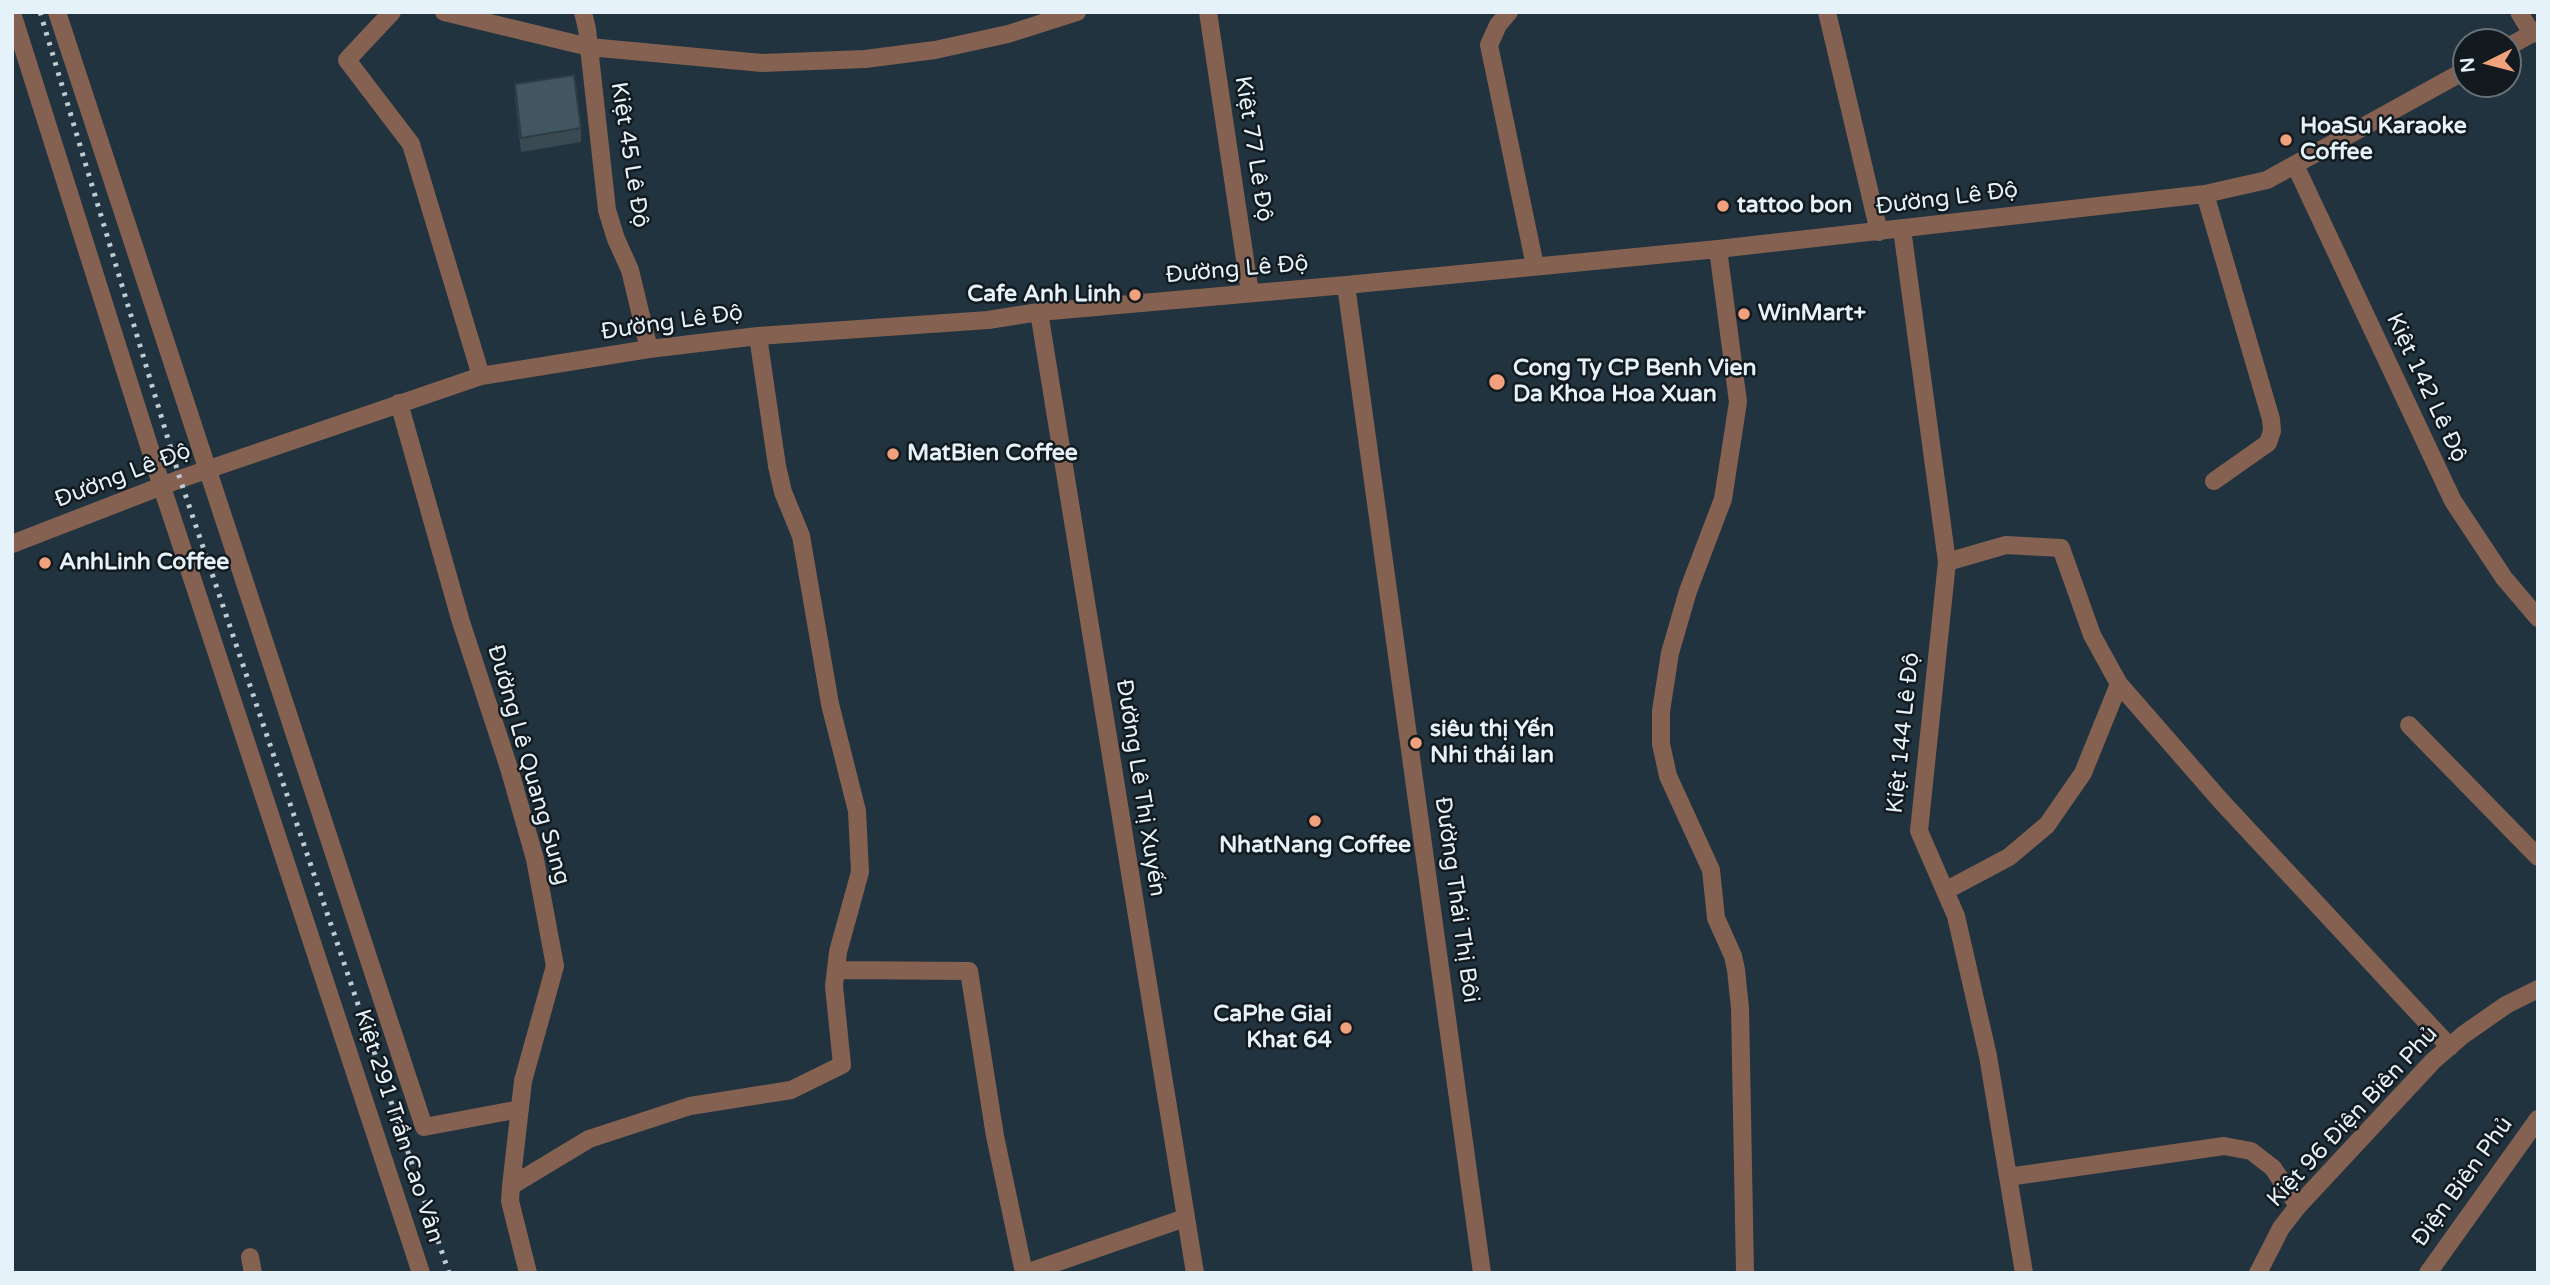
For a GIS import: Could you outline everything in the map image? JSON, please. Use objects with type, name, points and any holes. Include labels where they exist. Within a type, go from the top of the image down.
[{"type":"street","points":[[57,12],[424,1127],[520,1109]]},
{"type":"street","points":[[392,12],[347,61],[411,144],[481,376]]},
{"type":"street","name":"Kiệt 45 Lê Độ","points":[[583,12],[607,210],[616,239],[631,270],[649,349]]},
{"type":"street","points":[[447,13],[589,47],[762,63],[865,59],[935,50],[996,37],[1077,12]]},
{"type":"street","name":"Kiệt 77 Lê Độ","points":[[1208,12],[1251,293]]},
{"type":"street","points":[[1509,12],[1498,25],[1489,45],[1535,266]]},
{"type":"street","points":[[1827,12],[1879,232]]},
{"type":"street","points":[[2519,12],[2535,32]]},
{"type":"street","name":"Kiệt 291 Trần Cao Vân","points":[[12,13],[162,487],[421,1273]]},
{"type":"street","name":"Đường Lê Độ","points":[[12,544],[206,470],[481,376],[649,349],[758,336],[988,320],[1039,312],[1718,249],[2205,194],[2267,180],[2452,78]]},
{"type":"street","name":"Kiệt 142 Lê Độ","points":[[2294,165],[2453,501],[2504,578],[2538,618]]},
{"type":"street","points":[[2205,194],[2271,419],[2272,431],[2268,443],[2214,481]]},
{"type":"street","name":"Kiệt 144 Lê Độ","points":[[1902,229],[1947,562],[1919,831],[1956,916],[1988,1056],[2024,1273]]},
{"type":"street","points":[[1718,249],[1738,402],[1723,499],[1688,591],[1670,653],[1661,711],[1661,744],[1668,776],[1711,870],[1716,918],[1736,970],[1740,1008],[1745,1273]]},
{"type":"street","name":"Đường Thái Thị Bôi","points":[[1346,285],[1482,1273]]},
{"type":"street","name":"Đường Lê Thị Xuyến","points":[[1039,312],[1195,1273]]},
{"type":"street","points":[[511,1186],[589,1139],[690,1106],[791,1090],[842,1065],[834,986],[838,952],[860,872],[857,811],[830,704],[801,536],[783,492],[777,466],[758,336]]},
{"type":"street","name":"Đường Lê Quang Sung","points":[[399,403],[461,622],[509,768],[535,859],[555,966],[523,1081],[511,1186],[510,1201],[527,1273]]},
{"type":"street","points":[[1947,562],[2006,545],[2061,548],[2092,635],[2119,684],[2221,802],[2450,1047]]},
{"type":"street","points":[[1945,891],[2009,857],[2047,825],[2083,773],[2119,684]]},
{"type":"street","points":[[2409,725],[2538,857]]},
{"type":"street","points":[[836,970],[968,971],[995,1136],[1025,1273],[1185,1218]]},
{"type":"street","name":"Kiệt 96 Điện Biên Phủ","points":[[2258,1273],[2281,1228],[2298,1206],[2433,1061],[2506,1005],[2538,989]]},
{"type":"street","name":"Điện Biên Phủ","points":[[2428,1273],[2538,1119]]},
{"type":"street","points":[[2008,1177],[2224,1146],[2250,1151],[2273,1168],[2298,1206]]},
{"type":"building","points":[[574,75],[581,128],[521,138],[515,84]]},
{"type":"railway","points":[[40,12],[180,479],[449,1273]]},
{"type":"place","name":"HoaSu Karaoke Coffee","points":[[2286,140]]},
{"type":"place","name":"tattoo bon","points":[[1723,206]]},
{"type":"place","name":"Cafe Anh Linh","points":[[1135,295]]},
{"type":"place","name":"WinMart+","points":[[1744,314]]},
{"type":"place","name":"Cong Ty CP Benh Vien Da Khoa Hoa Xuan","points":[[1497,382]]},
{"type":"place","name":"MatBien Coffee","points":[[893,454]]},
{"type":"place","name":"AnhLinh Coffee","points":[[45,563]]},
{"type":"place","name":"siêu thị Yến Nhi thái lan","points":[[1416,743]]},
{"type":"place","name":"NhatNang Coffee","points":[[1315,821]]},
{"type":"place","name":"CaPhe Giai Khat 64","points":[[1346,1028]]}]
